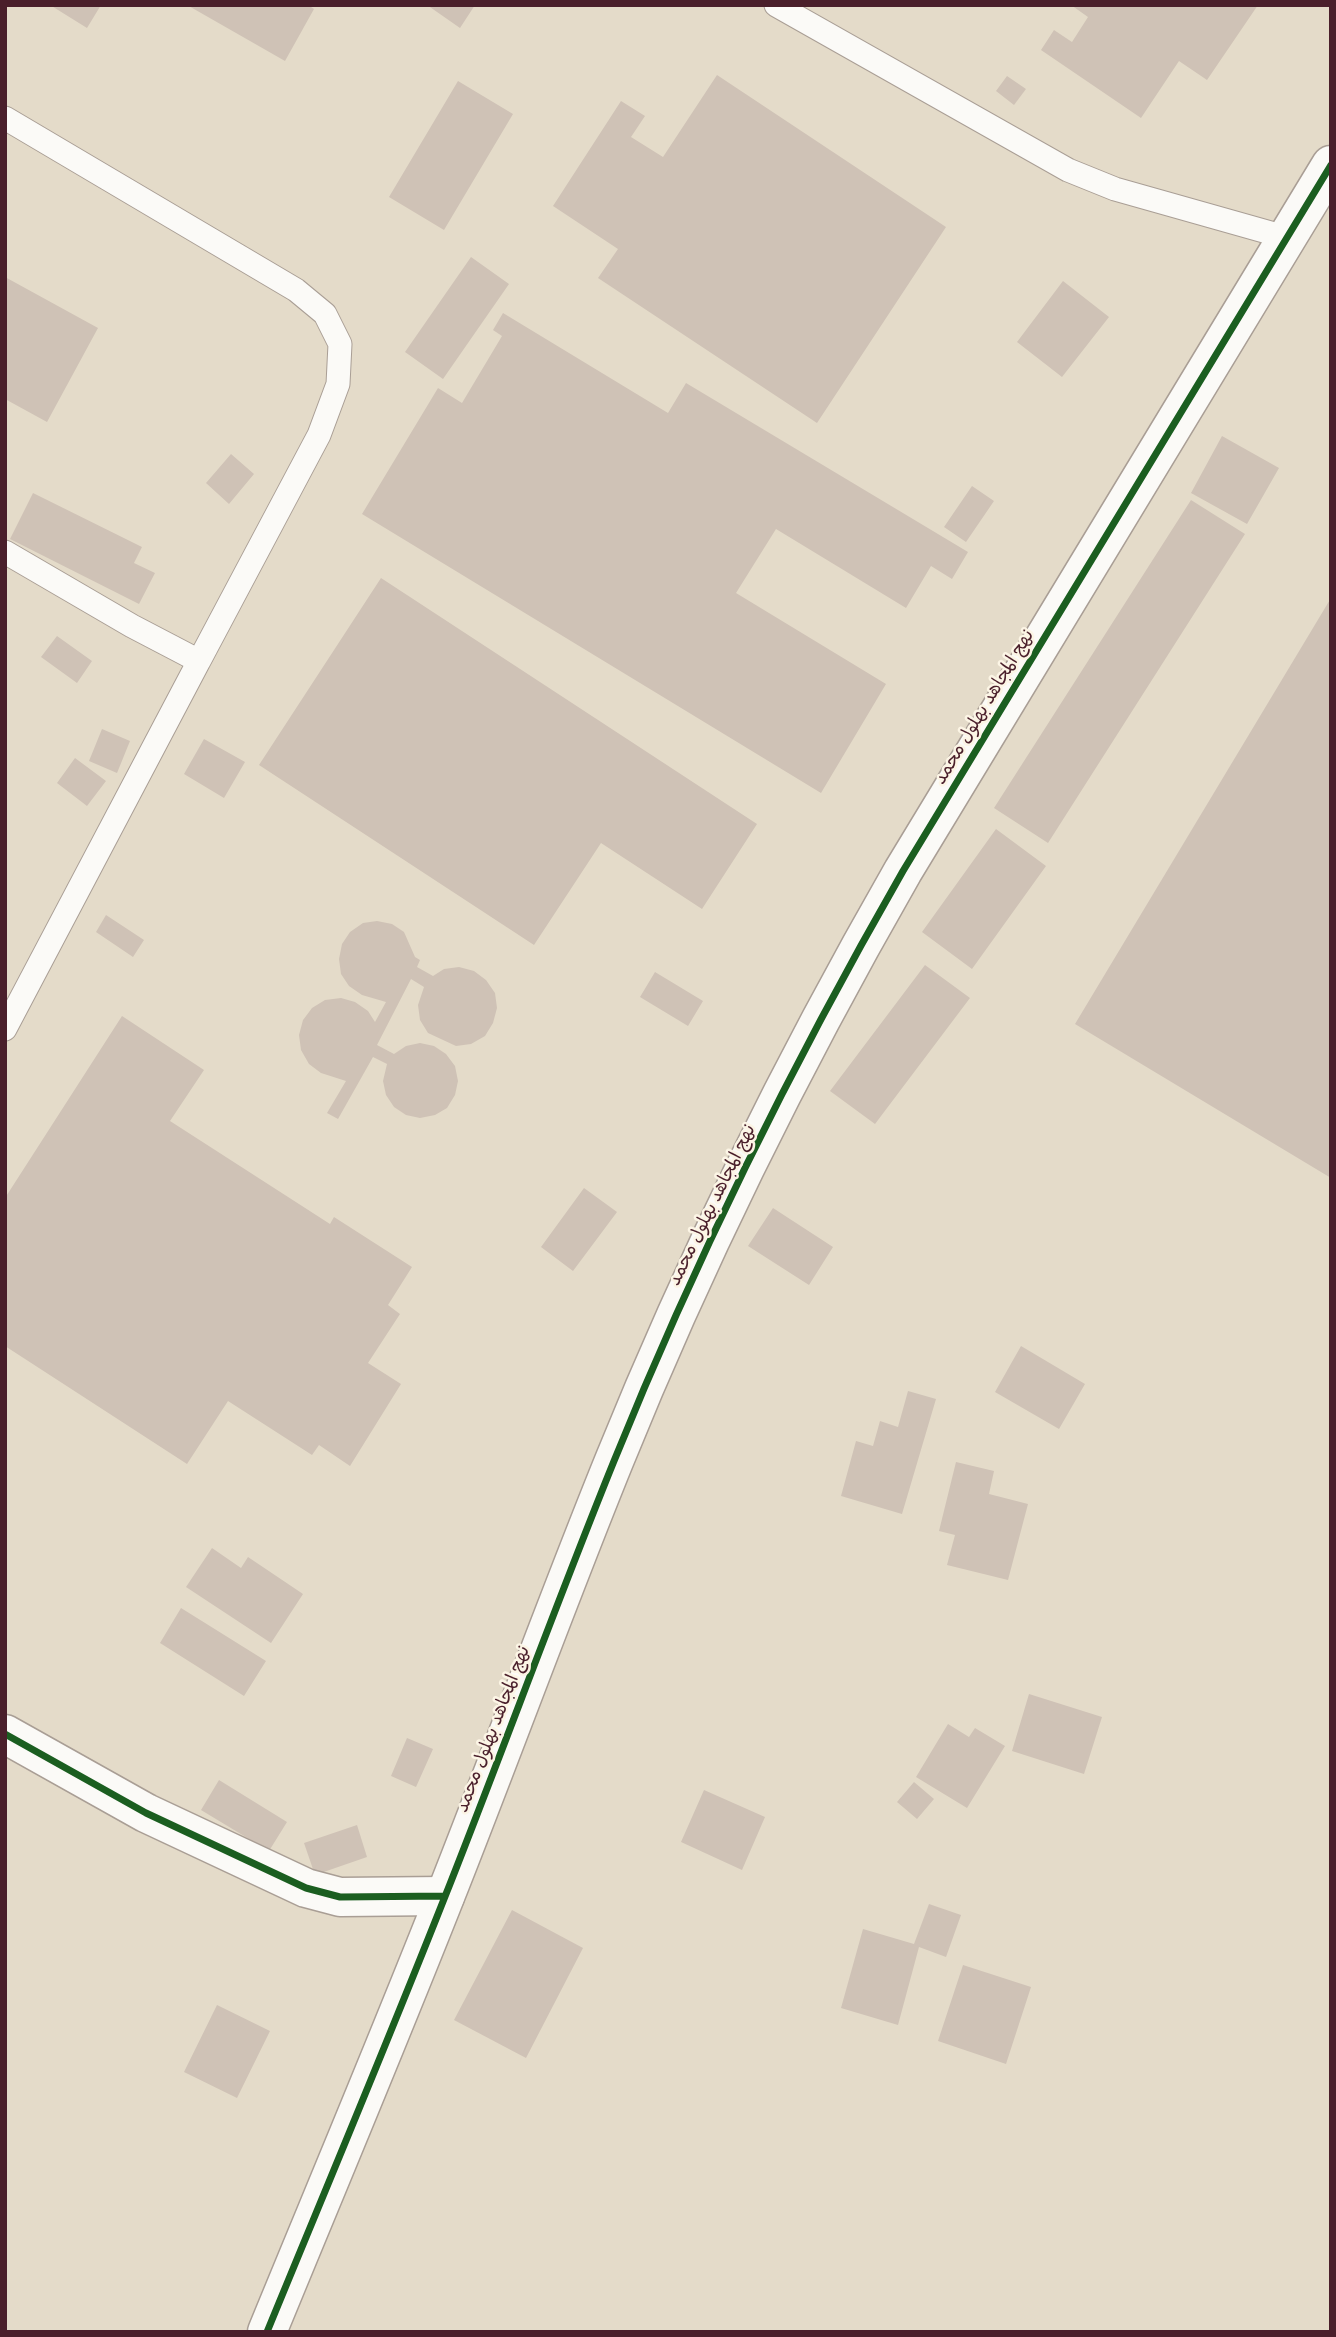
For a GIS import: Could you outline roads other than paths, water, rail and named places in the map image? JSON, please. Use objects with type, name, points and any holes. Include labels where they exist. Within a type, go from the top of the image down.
[{"type":"street","name":"نهج المجاهد بهلول محمد","points":[[267,2332],[445,1896],[615,1459],[698,1269],[792,1075],[840,981],[903,871],[1331,165]]},
{"type":"street","points":[[5,1734],[146,1813],[306,1888],[341,1898],[445,1896]]},
{"type":"lane","points":[[776,5],[1068,170],[1115,189],[1285,237]]},
{"type":"lane","points":[[5,118],[296,290],[325,314],[340,344],[338,384],[319,435],[5,1029]]},
{"type":"lane","points":[[5,552],[132,626],[199,661]]}]
